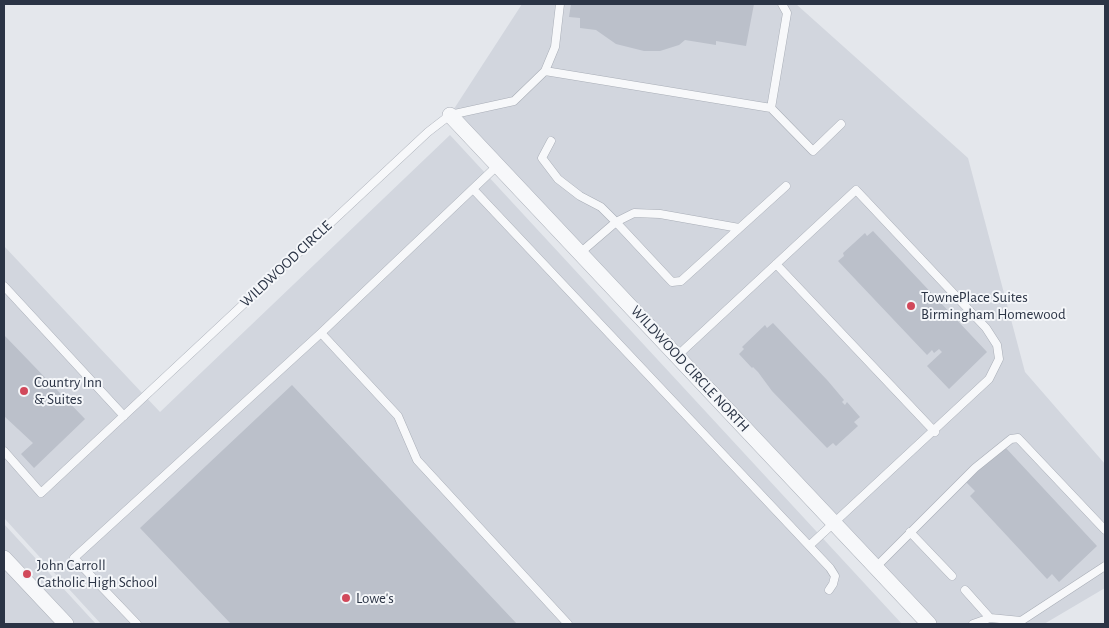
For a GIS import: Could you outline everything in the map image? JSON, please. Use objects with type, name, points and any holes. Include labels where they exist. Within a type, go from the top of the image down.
[{"type":"street","name":"WILDWOOD CIRCLE NORTH","points":[[450,115],[929,624]]},
{"type":"street","points":[[4,558],[66,624]]},
{"type":"lane","points":[[450,115],[514,101],[545,71],[555,47],[560,4]]},
{"type":"lane","points":[[771,108],[787,13],[782,4]]},
{"type":"lane","points":[[545,71],[771,108],[813,151],[841,124]]},
{"type":"lane","name":"WILDWOOD CIRCLE","points":[[4,451],[41,494],[428,132],[450,115]]},
{"type":"lane","points":[[551,140],[542,158],[558,179],[580,196],[601,207],[672,282],[681,281],[786,186]]},
{"type":"lane","points":[[137,624],[74,558],[321,333],[498,165]]},
{"type":"lane","points":[[473,189],[810,545],[835,576],[834,584],[828,590]]},
{"type":"lane","points":[[677,356],[856,190],[986,328],[997,345],[999,359],[989,379],[935,432],[810,545]]},
{"type":"lane","points":[[580,253],[616,222],[634,213],[660,214],[739,228]]},
{"type":"lane","points":[[776,264],[935,432]]},
{"type":"lane","points":[[4,286],[124,416]]},
{"type":"lane","points":[[321,333],[398,416],[417,460],[568,624]]},
{"type":"lane","points":[[876,567],[982,461],[1004,442],[1018,438],[1105,530]]},
{"type":"lane","points":[[910,532],[952,576]]},
{"type":"lane","points":[[973,624],[990,618],[1021,621],[1105,566]]},
{"type":"lane","points":[[965,590],[990,618]]},
{"type":"shaded area","points":[[522,4],[796,4],[968,158],[1025,372],[1105,464],[1105,588],[1044,624],[929,624],[450,115]]},
{"type":"shaded area","points":[[450,135],[902,624],[101,624],[4,518],[4,246],[160,412]]},
{"type":"shaded area","name":"John Carroll Catholic High School","points":[[4,524],[96,624],[4,624]]},
{"type":"building","points":[[571,4],[754,4],[746,46],[716,41],[716,45],[685,40],[679,45],[660,51],[644,51],[616,44],[596,30],[580,28],[580,18],[569,17]]},
{"type":"building","points":[[873,231],[987,352],[949,389],[927,366],[942,352],[939,349],[934,353],[932,350],[927,355],[838,261],[844,256],[843,253],[865,233],[867,236]]},
{"type":"building","points":[[773,323],[828,381],[844,400],[842,402],[845,405],[847,402],[860,417],[854,422],[858,426],[836,446],[833,443],[827,448],[772,391],[758,372],[739,354],[744,349],[742,347],[765,325],[767,328]]},
{"type":"building","points":[[4,335],[85,419],[34,468],[21,454],[33,443],[4,416]]},
{"type":"building","points":[[292,385],[517,624],[231,624],[140,528]]},
{"type":"building","points":[[1004,446],[1097,546],[1059,582],[1052,574],[1047,579],[970,496],[975,491],[966,482]]},
{"type":"place","name":"TownePlace Suites Birmingham Homewood","points":[[911,306]]},
{"type":"place","name":"Country Inn & Suites","points":[[24,391]]},
{"type":"place","name":"John Carroll Catholic High School","points":[[27,574]]},
{"type":"place","name":"Lowe's","points":[[346,598]]}]
